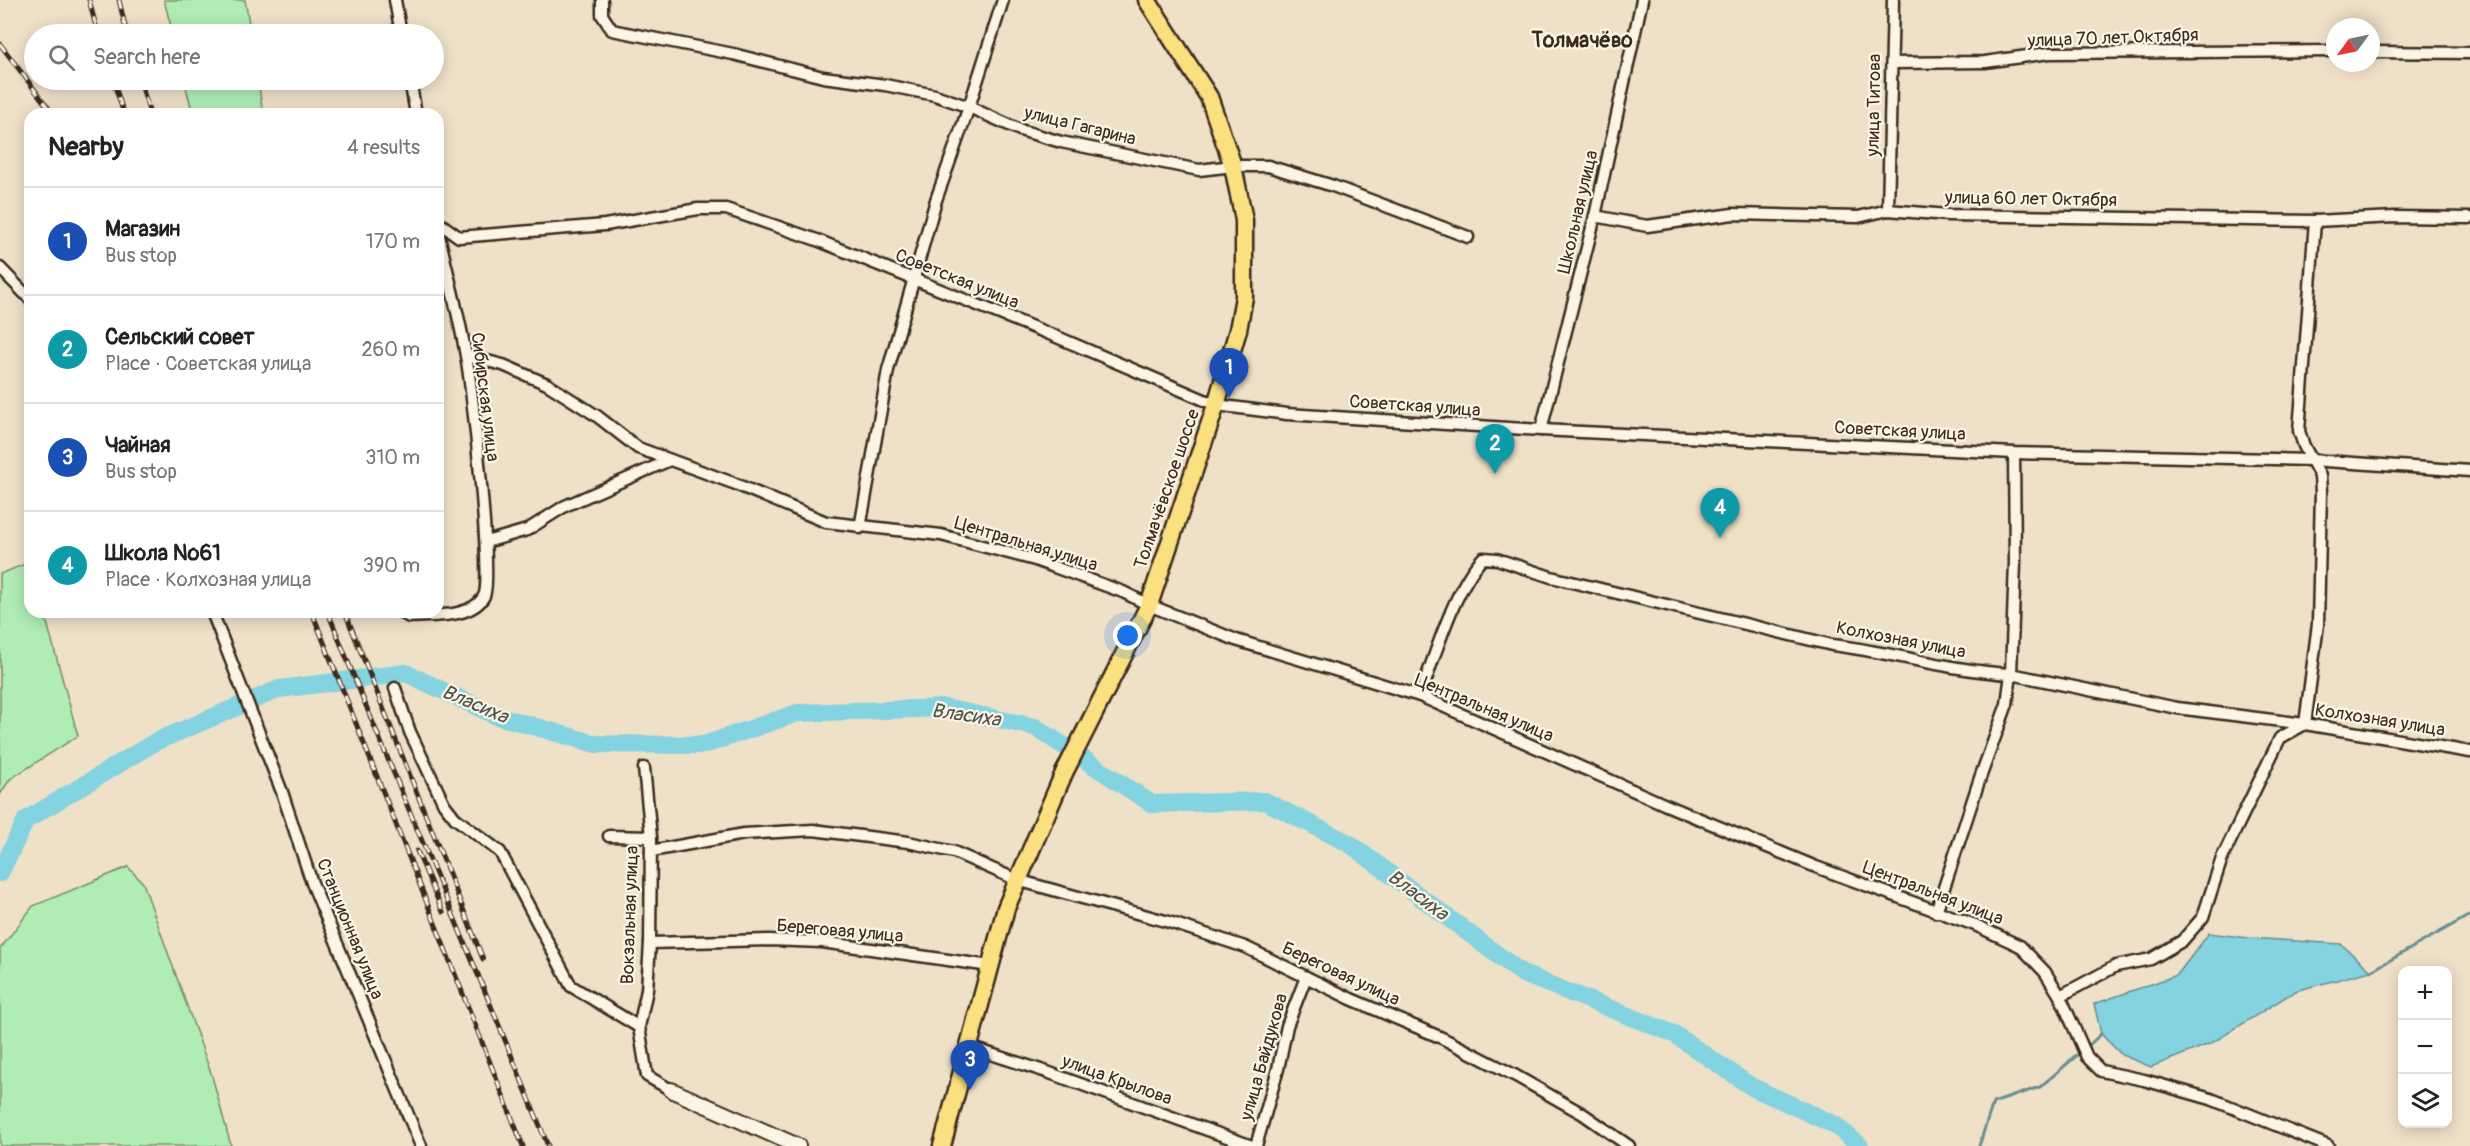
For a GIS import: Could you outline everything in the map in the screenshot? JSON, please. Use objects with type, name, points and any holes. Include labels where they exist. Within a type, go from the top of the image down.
[{"type":"main road","name":"Толмачёвское шоссе","points":[[942,1146],[1006,908],[1064,773],[1149,605],[1216,405],[1238,330],[1244,297],[1244,220],[1233,166],[1209,97],[1147,0]]},
{"type":"street","points":[[395,0],[399,24]]},
{"type":"street","name":"улица Гагарина","points":[[602,0],[602,15],[612,30],[733,54],[823,77],[885,85],[934,95],[969,107],[1020,130],[1061,142],[1199,170],[1233,166],[1268,166],[1333,186],[1468,237]]},
{"type":"street","points":[[860,528],[888,370],[936,200],[1003,0]]},
{"type":"street","name":"Школьная улица","points":[[1541,430],[1595,216],[1642,0]]},
{"type":"street","name":"улица Титова","points":[[1888,210],[1893,0]]},
{"type":"street","name":"улица 70 лет Октября","points":[[1892,63],[1985,62],[2049,53],[2326,51]]},
{"type":"street","points":[[2380,52],[2470,53]]},
{"type":"street","points":[[412,90],[415,108]]},
{"type":"street","name":"Советская улица","points":[[444,226],[459,237],[606,225],[698,209],[726,209],[817,240],[1057,337],[1216,405],[1298,415],[1541,430],[2014,453],[2311,460],[2470,471]]},
{"type":"street","name":"улица 60 лет Октября","points":[[1595,216],[1647,226],[1733,214],[1858,218],[1888,210],[1948,215],[2315,221],[2395,217],[2470,218]]},
{"type":"street","points":[[2060,996],[2116,966],[2151,959],[2182,940],[2196,925],[2203,917],[2222,858],[2280,738],[2305,724],[2319,612],[2320,476],[2304,446],[2299,431],[2315,221]]},
{"type":"street","name":"Сибирская улица","points":[[444,257],[467,356],[486,542],[486,594],[477,605],[456,613],[444,613]]},
{"type":"street","points":[[0,268],[24,293]]},
{"type":"street","name":"Центральная улица","points":[[467,356],[503,365],[548,384],[597,416],[638,448],[733,483],[826,522],[860,528],[942,535],[1035,560],[1123,592],[1149,605],[1236,640],[1420,696],[1666,805],[1816,867],[1975,925],[2020,946],[2045,972],[2060,996],[2087,1057],[2101,1071],[2144,1080],[2211,1100],[2328,1146]]},
{"type":"street","points":[[1936,912],[2007,704],[2011,675],[2015,562],[2014,453]]},
{"type":"street","points":[[486,542],[527,530],[565,506],[670,460]]},
{"type":"street","name":"Колхозная улица","points":[[1420,696],[1472,569],[1483,558],[1497,559],[1551,577],[1832,645],[1874,650],[1985,673],[2011,675],[2177,708],[2305,724],[2470,752]]},
{"type":"street","name":"Станционная улица","points":[[214,618],[282,792],[312,883],[421,1146]]},
{"type":"street","points":[[395,688],[410,732],[444,804],[455,818],[500,852],[571,986],[639,1027]]},
{"type":"street","name":"Вокзальная улица","points":[[644,768],[651,837],[650,943],[647,990],[639,1027],[647,1076],[670,1090],[798,1146]]},
{"type":"street","name":"Береговая улица","points":[[651,851],[744,834],[813,830],[908,842],[954,852],[1017,880],[1169,922],[1245,947],[1442,1038],[1516,1076],[1583,1114],[1629,1146]]},
{"type":"street","points":[[609,836],[651,837]]},
{"type":"street","name":"Береговая улица","points":[[650,943],[769,940],[822,942],[990,966]]},
{"type":"street","name":"улица Байдукова","points":[[1254,1146],[1278,1069],[1287,1026],[1306,977]]},
{"type":"street","name":"улица Крылова","points":[[969,1047],[1047,1072],[1254,1146]]},
{"type":"green space","points":[[164,0],[245,0],[249,24],[170,24]]},
{"type":"green space","points":[[187,90],[259,90],[262,108],[191,108]]},
{"type":"green space","points":[[24,564],[24,618],[46,618],[78,736],[10,779],[0,795],[0,574]]},
{"type":"green space","points":[[128,867],[143,883],[212,1076],[231,1146],[0,1146],[0,949],[33,906]]},
{"type":"water","points":[[2209,933],[2341,944],[2371,971],[2295,991],[2212,1043],[2151,1067],[2122,1055],[2101,1034],[2094,1004],[2177,975]]},
{"type":"waterway","name":"Власиха","points":[[0,873],[26,820],[155,742],[279,689],[406,673],[494,715],[596,744],[704,745],[797,713],[945,708],[1035,727],[1152,804],[1265,801],[1350,844],[1523,974],[1674,1034],[1752,1087],[1835,1125],[1860,1146]]},
{"type":"waterway","points":[[2371,971],[2470,915]]},
{"type":"waterway","points":[[2087,1047],[2101,1034]]},
{"type":"waterway","points":[[1979,1146],[1993,1103],[2040,1087],[2082,1051]]},
{"type":"railway","points":[[89,0],[95,24]]},
{"type":"railway","points":[[119,0],[125,24]]},
{"type":"railway","points":[[0,44],[24,76]]},
{"type":"railway","points":[[35,90],[48,108]]},
{"type":"railway","points":[[116,90],[122,108]]},
{"type":"railway","points":[[143,90],[148,108]]},
{"type":"railway","points":[[314,618],[523,1146]]},
{"type":"railway","points":[[330,618],[548,1146]]},
{"type":"railway","points":[[347,618],[483,959]]},
{"type":"railway","points":[[417,851],[443,912]]},
{"type":"place","name":"Магазин","points":[[1229,398]]},
{"type":"place","name":"Сельский совет","points":[[1495,474]]},
{"type":"place","name":"Школа №61","points":[[1720,538]]},
{"type":"place","name":"Чайная","points":[[970,1090]]},
{"type":"district","name":"Толмачёво","points":[[1582,40]]}]
